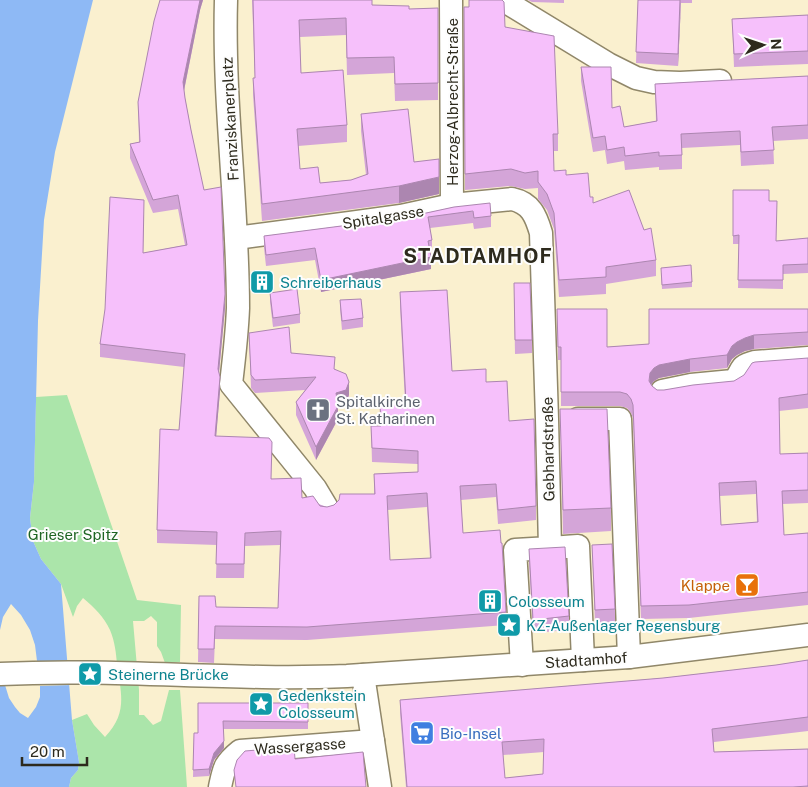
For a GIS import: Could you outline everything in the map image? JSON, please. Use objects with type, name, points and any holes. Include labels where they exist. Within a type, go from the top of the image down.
[{"type":"street","name":"Franziskanerplatz","points":[[226,0],[227,85],[236,238],[238,310],[231,384],[315,488],[327,508]]},
{"type":"street","name":"Herzog-Albrecht-Straße","points":[[451,0],[452,205]]},
{"type":"street","points":[[503,0],[608,64],[636,78],[654,82],[743,80]]},
{"type":"street","name":"Spitalgasse","points":[[236,238],[384,218],[452,205],[512,199],[527,205]]},
{"type":"street","name":"Gebhardstraße","points":[[527,205],[534,213],[541,233],[550,548]]},
{"type":"street","points":[[662,391],[691,384],[733,381],[737,378],[742,368],[755,362],[808,358]]},
{"type":"street","points":[[547,419],[620,419],[583,660]]},
{"type":"street","points":[[522,665],[515,550],[601,545]]},
{"type":"street","points":[[601,545],[628,657]]},
{"type":"street","name":"Stadtamhof","points":[[0,674],[40,672],[320,678],[628,657],[808,635]]},
{"type":"street","points":[[363,675],[380,787]]},
{"type":"street","name":"Wassergasse","points":[[220,787],[222,772],[229,760],[240,751],[373,741]]},
{"type":"green space","name":"Grieser Spitz","points":[[67,395],[137,600],[181,605],[180,662],[165,663],[157,646],[157,622],[151,616],[144,621],[133,621],[139,690],[139,715],[144,715],[153,725],[161,721],[169,690],[180,690],[187,787],[69,787],[71,778],[78,770],[79,762],[72,720],[87,714],[105,737],[117,720],[120,711],[121,694],[115,647],[108,625],[83,598],[77,606],[73,617],[61,584],[41,559],[33,541],[30,518],[34,482],[36,397]]},
{"type":"water","points":[[0,0],[93,0],[55,152],[44,220],[38,321],[34,482],[30,518],[33,541],[41,559],[61,584],[72,720],[79,762],[78,770],[71,778],[69,787],[0,787]]},
{"type":"pier","points":[[11,604],[21,615],[30,630],[35,645],[37,661],[70,661],[72,685],[40,686],[40,697],[28,718],[15,707],[9,698],[5,685],[0,686],[0,630],[3,617]]},
{"type":"building","points":[[160,0],[200,0],[183,82],[204,190],[221,187],[225,294],[218,369],[220,377],[215,436],[269,438],[272,442],[271,479],[301,478],[302,498],[313,496],[320,506],[334,505],[339,500],[340,494],[375,494],[374,474],[418,472],[418,451],[372,448],[371,426],[381,426],[380,404],[406,402],[400,292],[447,290],[452,371],[486,369],[486,382],[507,381],[509,421],[534,419],[536,506],[498,510],[496,484],[460,486],[463,533],[500,530],[506,612],[307,627],[215,626],[214,649],[198,649],[199,596],[215,596],[216,607],[278,608],[281,531],[245,533],[244,564],[216,564],[217,532],[157,530],[160,429],[179,430],[185,354],[100,344],[105,309],[110,197],[144,200],[143,253],[187,245],[178,195],[153,200],[130,144],[140,142],[138,102]],"holes":[[[427,493],[431,558],[390,560],[387,496]]]},
{"type":"building","points":[[253,0],[372,0],[372,5],[409,6],[409,9],[438,8],[438,83],[395,84],[394,57],[347,58],[346,18],[299,20],[301,73],[343,70],[347,125],[297,129],[300,169],[318,167],[320,183],[351,180],[368,174],[361,114],[408,109],[414,162],[439,159],[439,177],[399,186],[262,204],[253,78],[255,78]]},
{"type":"building","points":[[469,0],[502,0],[504,2],[505,27],[554,36],[558,134],[553,134],[554,171],[566,170],[566,175],[588,173],[590,197],[593,197],[593,203],[629,190],[644,230],[651,228],[656,260],[606,267],[606,277],[559,280],[554,213],[547,194],[538,182],[538,171],[525,173],[511,169],[465,174],[464,7],[469,7]]},
{"type":"building","points":[[638,0],[680,0],[678,54],[636,52]]},
{"type":"building","points":[[808,15],[808,51],[734,54],[732,19]]},
{"type":"building","points":[[581,67],[611,67],[612,108],[620,106],[624,127],[657,121],[655,84],[808,76],[808,125],[772,127],[774,150],[741,152],[740,131],[681,134],[682,155],[659,156],[659,152],[625,156],[624,147],[607,150],[605,136],[593,138]]},
{"type":"building","points":[[733,190],[769,190],[769,201],[777,201],[776,241],[808,238],[808,264],[783,265],[783,280],[738,280],[739,235],[733,236]]},
{"type":"building","points":[[490,203],[491,216],[474,218],[473,211],[428,217],[432,240],[428,241],[431,257],[321,280],[315,248],[266,255],[264,236],[403,218],[454,207]]},
{"type":"building","points":[[691,265],[692,282],[662,285],[661,268]]},
{"type":"building","points":[[514,283],[530,283],[532,340],[515,340]]},
{"type":"building","points":[[297,289],[300,314],[273,318],[270,293]]},
{"type":"building","points":[[361,299],[363,318],[342,321],[340,300]]},
{"type":"building","points":[[557,309],[607,309],[607,347],[649,344],[649,309],[808,309],[808,332],[754,335],[737,342],[732,346],[727,355],[659,365],[650,373],[649,381],[657,390],[664,390],[734,381],[744,375],[752,363],[755,362],[808,358],[808,394],[779,398],[780,454],[808,453],[808,490],[782,491],[784,535],[808,533],[808,592],[689,605],[641,606],[633,405],[627,394],[620,392],[561,392],[561,347],[558,347]],"holes":[[[756,481],[758,522],[721,525],[719,483]]]},
{"type":"building","points":[[289,327],[291,353],[335,357],[334,369],[346,374],[349,382],[346,390],[336,393],[338,406],[316,447],[296,402],[316,377],[255,380],[251,375],[249,333]]},
{"type":"building","points":[[560,409],[607,409],[611,508],[563,510]]},
{"type":"building","points":[[612,544],[615,609],[595,610],[592,545]]},
{"type":"building","points":[[565,547],[569,616],[533,620],[529,549]]},
{"type":"building","points":[[808,660],[808,717],[712,729],[714,752],[808,749],[808,786],[407,787],[400,700],[663,678]],"holes":[[[544,739],[543,774],[505,778],[502,742]]]},
{"type":"building","points":[[198,703],[308,703],[308,722],[223,721],[224,741],[214,753],[209,769],[193,770],[194,733],[198,733]]},
{"type":"building","points":[[294,747],[295,759],[363,752],[366,787],[236,787],[234,770],[237,760],[245,751]]},
{"type":"place","name":"Schreiberhaus","points":[[262,282]]},
{"type":"place","name":"Spitalkirche St. Katharinen","points":[[318,410]]},
{"type":"place","name":"Klappe","points":[[747,585]]},
{"type":"place","name":"Colosseum","points":[[490,601]]},
{"type":"place","name":"KZ-Außenlager Regensburg","points":[[509,625]]},
{"type":"place","name":"Steinerne Brücke","points":[[90,674]]},
{"type":"place","name":"Gedenkstein Colosseum","points":[[261,704]]},
{"type":"place","name":"Bio-Insel","points":[[422,733]]},
{"type":"district","name":"STADTAMHOF","points":[[478,256]]}]
